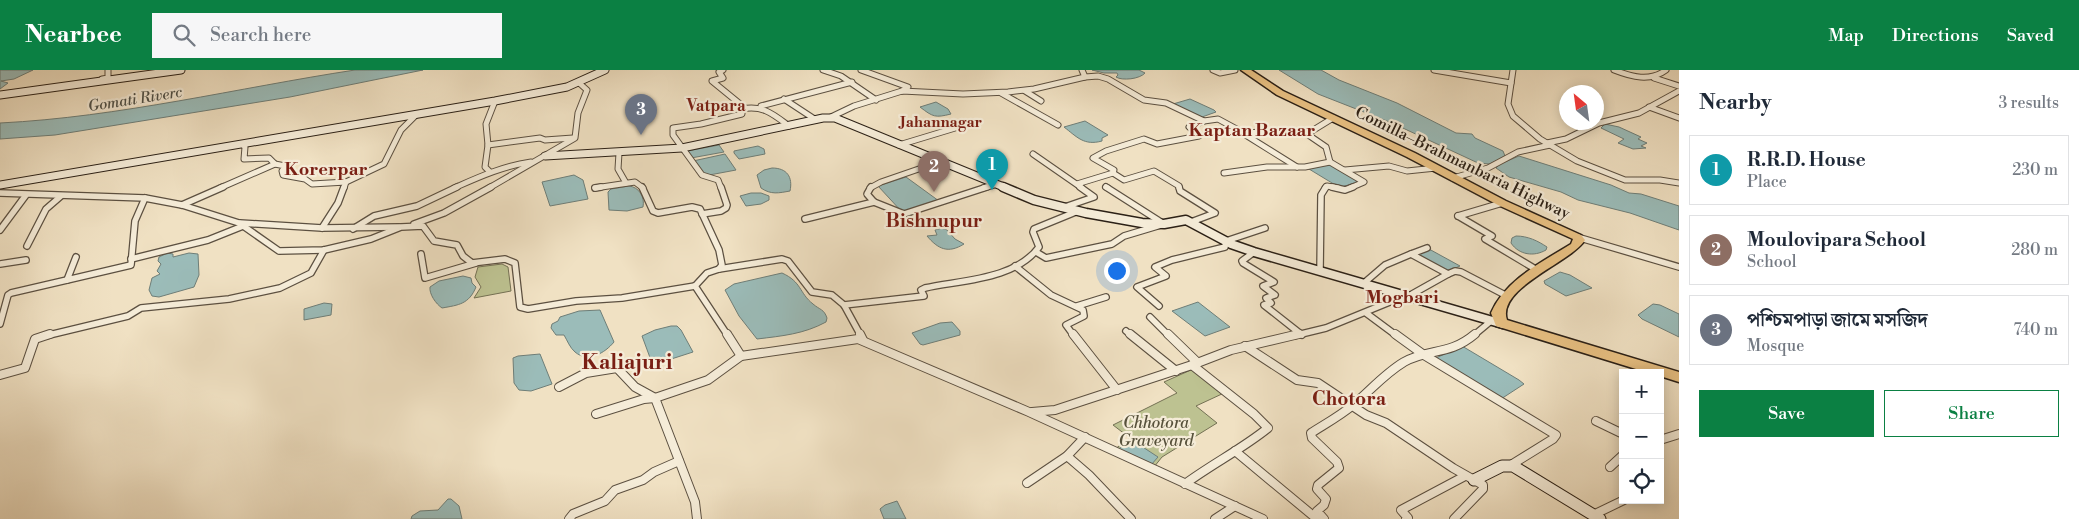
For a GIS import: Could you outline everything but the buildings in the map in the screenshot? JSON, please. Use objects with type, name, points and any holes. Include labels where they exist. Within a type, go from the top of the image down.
[{"type":"highway","name":"Comilla–Brahmanbaria Highway","points":[[1245,70],[1280,93],[1436,168],[1502,203],[1577,237],[1579,240],[1575,246],[1537,270],[1507,296],[1500,308],[1497,322]]},
{"type":"highway","points":[[1497,322],[1679,379]]},
{"type":"highway","points":[[1557,340],[1641,369]]},
{"type":"highway","points":[[1664,376],[1679,379]]},
{"type":"main road","points":[[0,96],[181,70]]},
{"type":"street","points":[[108,70],[108,78]]},
{"type":"street","points":[[44,90],[161,70]]},
{"type":"street","points":[[0,185],[495,101],[567,87],[605,70]]},
{"type":"street","points":[[723,70],[720,72],[723,78],[712,81],[744,108],[761,106],[852,82]]},
{"type":"street","points":[[823,70],[852,82],[876,100]]},
{"type":"street","points":[[545,156],[682,148],[831,117],[854,106],[902,91],[908,87],[861,70]]},
{"type":"street","points":[[1082,70],[1085,77]]},
{"type":"street","points":[[1213,70],[1220,73],[1235,70]]},
{"type":"street","points":[[1434,70],[1511,83]]},
{"type":"street","points":[[1513,70],[1508,102],[1511,113],[1518,123],[1549,144],[1588,166],[1620,178],[1679,184]]},
{"type":"street","points":[[1614,70],[1649,79],[1654,78],[1679,86]]},
{"type":"street","points":[[1654,78],[1666,70]]},
{"type":"street","points":[[902,91],[963,94],[1001,93],[1025,91],[1085,77],[1102,77],[1144,100],[1165,103],[1204,122]]},
{"type":"street","points":[[575,138],[578,115],[587,94],[587,90],[578,82]]},
{"type":"street","points":[[1025,91],[1041,101]]},
{"type":"street","points":[[1453,178],[1488,168],[1518,152],[1566,139],[1599,123],[1633,115],[1679,91]]},
{"type":"street","points":[[1001,93],[1058,125]]},
{"type":"street","points":[[784,100],[816,120]]},
{"type":"street","points":[[490,172],[486,167],[488,145],[486,124],[495,101]]},
{"type":"street","points":[[761,106],[789,126]]},
{"type":"street","points":[[1649,107],[1679,118]]},
{"type":"street","points":[[702,214],[724,210],[727,205],[718,180],[702,175],[673,135],[672,128],[701,124],[742,114],[742,109],[744,108]]},
{"type":"street","points":[[182,205],[274,164],[285,166],[282,171],[283,175],[305,179],[312,184],[346,182],[384,164],[400,130],[416,115]]},
{"type":"street","points":[[831,117],[994,185],[1062,208],[1142,223],[1164,224]]},
{"type":"street","points":[[1307,134],[1333,118]]},
{"type":"street","points":[[1191,222],[1215,213],[1180,191],[1179,186],[1153,171],[1124,180],[1113,173],[1114,170],[1093,158],[1106,151],[1144,139],[1158,144],[1199,136],[1189,127],[1218,119],[1298,167]]},
{"type":"street","points":[[898,144],[965,125]]},
{"type":"street","points":[[1244,133],[1282,131],[1307,134],[1326,147],[1330,162]]},
{"type":"street","points":[[488,145],[540,138],[546,140],[575,138]]},
{"type":"street","points":[[0,193],[145,198],[182,205],[241,224],[353,229],[380,226],[401,227],[413,225],[452,208],[575,138]]},
{"type":"street","points":[[242,144],[245,147],[244,159],[268,158],[274,164]]},
{"type":"street","points":[[619,153],[618,169],[626,183]]},
{"type":"street","points":[[1033,154],[1094,198],[1062,208]]},
{"type":"street","points":[[353,229],[374,216],[417,206],[455,186],[490,172],[516,164],[533,162]]},
{"type":"street","points":[[940,162],[872,187],[867,194],[874,202],[904,214],[994,185]]},
{"type":"street","points":[[1224,173],[1268,167],[1298,167],[1330,162],[1364,183],[1346,190],[1327,186],[1321,195],[1320,271]]},
{"type":"street","points":[[1345,170],[1388,166],[1409,171],[1436,168]]},
{"type":"street","points":[[1077,184],[1113,173]]},
{"type":"street","points":[[322,228],[338,203],[346,182]]},
{"type":"street","points":[[595,188],[626,183],[640,184],[653,211],[700,209],[719,250],[722,265],[719,269]]},
{"type":"street","points":[[1106,187],[1164,224]]},
{"type":"street","points":[[0,230],[26,195]]},
{"type":"street","points":[[27,246],[46,209],[61,196]]},
{"type":"street","points":[[0,324],[8,295],[114,270],[131,264],[139,207],[145,198]]},
{"type":"street","points":[[805,219],[874,202]]},
{"type":"street","points":[[1502,203],[1458,216],[1490,235],[1492,237],[1485,238],[1488,241],[1537,270]]},
{"type":"street","points":[[844,305],[903,300],[924,296],[921,290],[925,288],[977,277],[1015,266],[1028,260],[1039,247],[1039,243],[1032,230],[1078,211]]},
{"type":"street","points":[[1036,252],[1046,258],[1112,244],[1124,236],[1183,220],[1254,252],[1497,322]]},
{"type":"street","points":[[241,224],[279,251],[324,250],[371,239],[401,227]]},
{"type":"street","points":[[131,259],[208,240],[241,224]]},
{"type":"street","points":[[413,225],[423,226],[434,241],[457,245],[463,256],[469,261],[476,263]]},
{"type":"street","points":[[1226,241],[1264,228]]},
{"type":"street","points":[[1577,237],[1679,267]]},
{"type":"street","points":[[1159,306],[1137,287],[1166,276],[1155,267],[1180,258],[1212,252],[1224,247],[1226,241]]},
{"type":"street","points":[[1364,283],[1385,265],[1427,248]]},
{"type":"street","points":[[0,375],[25,368],[35,339],[128,316],[141,308],[232,298],[294,283],[312,271],[324,250]]},
{"type":"street","points":[[1254,252],[1242,263],[1274,282],[1263,286],[1275,295],[1266,298],[1271,302],[1264,305],[1302,335]]},
{"type":"street","points":[[421,254],[425,278],[476,263],[505,259],[513,261],[515,263],[520,307],[528,309],[622,298],[695,286],[708,273],[719,269],[786,260],[813,293],[832,295],[844,305],[863,340]]},
{"type":"street","points":[[1411,254],[1448,274]]},
{"type":"street","points":[[67,280],[76,257]]},
{"type":"street","points":[[0,264],[26,260]]},
{"type":"street","points":[[1015,266],[1059,301],[1077,306],[1082,310],[1084,316],[1066,325],[1097,367],[1117,390]]},
{"type":"street","points":[[1029,412],[1055,410],[1176,371],[1245,346],[1302,335],[1366,313],[1398,299],[1409,297],[1455,271],[1507,296]]},
{"type":"street","points":[[695,286],[741,356]]},
{"type":"street","points":[[1391,292],[1398,299]]},
{"type":"street","points":[[1077,306],[1106,297]]},
{"type":"street","points":[[1366,313],[1424,355],[1556,435],[1553,439],[1511,465],[1503,466],[1487,475],[1469,478],[1401,510],[1408,518],[1406,519]]},
{"type":"street","points":[[1150,317],[1195,364],[1268,426],[1261,434],[1204,469],[1185,484]]},
{"type":"street","points":[[1324,519],[1317,511],[1324,505],[1326,499],[1319,492],[1318,486],[1340,468],[1338,462],[1312,438],[1311,433],[1352,406],[1391,370],[1411,358],[1445,351],[1463,344],[1497,322]]},
{"type":"street","points":[[1126,331],[1176,371]]},
{"type":"street","points":[[596,414],[655,398],[708,380],[741,356],[851,339],[863,340],[1051,421],[1263,519]]},
{"type":"street","points":[[1245,346],[1288,376],[1297,380],[1318,383],[1352,406],[1386,423],[1484,486]]},
{"type":"street","points":[[559,388],[568,381],[589,372],[617,368],[635,387],[655,398],[695,502],[697,519]]},
{"type":"street","points":[[1051,421],[1050,417],[1055,410]]},
{"type":"street","points":[[1596,421],[1619,432]]},
{"type":"street","points":[[1664,439],[1679,434]]},
{"type":"street","points":[[1027,483],[1067,456],[1085,437]]},
{"type":"street","points":[[1235,451],[1317,519]]},
{"type":"street","points":[[1067,456],[1089,475],[1131,519]]},
{"type":"street","points":[[1610,467],[1619,459]]},
{"type":"street","points":[[569,519],[573,514],[604,500],[615,490],[642,480],[654,472],[679,461]]},
{"type":"street","points":[[1511,465],[1524,471],[1596,517],[1619,503]]},
{"type":"street","points":[[1454,519],[1470,504],[1484,486],[1487,475]]},
{"type":"street","points":[[1216,519],[1235,506]]},
{"type":"green space","points":[[502,264],[508,267],[511,291],[474,298],[481,287],[475,277],[478,267]]},
{"type":"green space","name":"Chhotora Graveyard","points":[[1193,369],[1224,393],[1196,406],[1217,423],[1162,457],[1154,467],[1115,449],[1130,438],[1113,425],[1177,393],[1164,382]]},
{"type":"water","points":[[0,70],[33,70],[14,79],[1,81],[8,83],[0,89]]},
{"type":"water","points":[[355,70],[423,70],[290,97],[55,135],[0,139],[0,123],[90,115]]},
{"type":"water","points":[[1092,70],[1139,70],[1145,73],[1135,78],[1122,79],[1116,77],[1117,73],[1104,73]]},
{"type":"water","points":[[1279,70],[1321,70],[1339,80],[1397,103],[1456,133],[1472,134],[1475,138],[1503,151],[1505,156],[1490,164],[1478,163],[1392,123],[1318,94]]},
{"type":"water","points":[[1190,99],[1216,112],[1202,117],[1173,104]]},
{"type":"water","points":[[936,102],[948,109],[951,114],[934,116],[920,107]]},
{"type":"water","points":[[1085,121],[1108,135],[1102,138],[1102,141],[1090,142],[1081,140],[1064,127]]},
{"type":"water","points":[[1604,125],[1619,127],[1641,137],[1638,139],[1647,143],[1641,146],[1646,148],[1633,149],[1618,143],[1624,139],[1604,129]]},
{"type":"water","points":[[719,145],[724,152],[691,158],[687,151]]},
{"type":"water","points":[[758,146],[764,149],[765,154],[739,159],[734,153],[734,151]]},
{"type":"water","points":[[725,154],[736,170],[704,176],[693,161]]},
{"type":"water","points":[[1519,156],[1611,185],[1629,193],[1641,194],[1679,206],[1679,230],[1630,213],[1578,200],[1561,192],[1509,177],[1496,168],[1500,164]]},
{"type":"water","points":[[1329,163],[1360,181],[1341,187],[1309,169]]},
{"type":"water","points":[[777,168],[788,174],[791,181],[790,191],[772,193],[761,188],[757,175],[764,170]]},
{"type":"water","points":[[574,175],[583,180],[588,199],[550,206],[542,182]]},
{"type":"water","points":[[906,177],[939,201],[902,212],[878,186]]},
{"type":"water","points":[[629,186],[636,188],[640,193],[643,207],[627,211],[609,210],[608,192],[611,189]]},
{"type":"water","points":[[761,193],[769,196],[769,200],[761,204],[746,206],[740,196]]},
{"type":"water","points":[[942,228],[964,244],[953,249],[939,247],[927,236],[937,235],[935,230]]},
{"type":"water","points":[[1516,236],[1536,241],[1547,247],[1546,250],[1537,254],[1522,252],[1511,243],[1512,238]]},
{"type":"water","points":[[1429,249],[1460,266],[1446,272],[1415,255]]},
{"type":"water","points":[[167,253],[173,254],[173,257],[189,253],[198,254],[199,275],[194,287],[159,297],[152,296],[149,290],[152,278],[160,274],[157,271],[161,264],[158,261],[159,257]]},
{"type":"water","points":[[1560,272],[1570,275],[1592,288],[1566,296],[1545,284],[1544,281]]},
{"type":"water","points":[[782,273],[789,276],[808,300],[823,311],[827,318],[826,322],[801,332],[757,339],[739,316],[725,290],[734,284]]},
{"type":"water","points":[[463,276],[471,278],[472,283],[476,287],[473,293],[463,303],[442,308],[433,299],[430,287],[439,281]]},
{"type":"water","points":[[1198,302],[1230,327],[1205,336],[1172,311]]},
{"type":"water","points":[[324,303],[332,304],[331,315],[304,320],[304,309]]},
{"type":"water","points":[[1653,304],[1660,305],[1679,314],[1679,337],[1642,319],[1638,315]]},
{"type":"water","points":[[600,310],[614,342],[606,350],[591,357],[585,357],[575,352],[564,335],[556,335],[551,328],[552,324],[558,321],[560,317],[579,311]]},
{"type":"water","points":[[952,322],[960,331],[960,335],[923,345],[920,344],[912,333],[940,323]]},
{"type":"water","points":[[671,326],[677,326],[681,330],[693,352],[662,362],[652,363],[642,336]]},
{"type":"water","points":[[1462,346],[1524,384],[1501,399],[1436,358]]},
{"type":"water","points":[[540,354],[552,384],[531,391],[519,390],[514,383],[513,358]]},
{"type":"water","points":[[1132,440],[1158,457],[1151,465],[1117,450]]},
{"type":"water","points":[[448,499],[451,499],[459,506],[462,519],[411,519],[412,516],[420,511],[438,510]]},
{"type":"water","points":[[897,501],[906,519],[884,519],[880,509]]},
{"type":"place","name":"পশ্চিমপাড়া জামে মসজিদ","points":[[641,135]]},
{"type":"place","name":"R.R.D. House","points":[[992,190]]},
{"type":"place","name":"Moulovipara School","points":[[934,192]]},
{"type":"district","name":"Vatpara","points":[[716,105]]},
{"type":"district","name":"Jahannagar","points":[[941,122]]},
{"type":"district","name":"Kaptan Bazaar","points":[[1252,130]]},
{"type":"district","name":"Korerpar","points":[[326,169]]},
{"type":"district","name":"Bishnupur","points":[[934,220]]},
{"type":"district","name":"Mogbari","points":[[1402,297]]},
{"type":"district","name":"Kaliajuri","points":[[627,362]]},
{"type":"district","name":"Chotora","points":[[1349,398]]},
{"type":"water label","name":"Gomati Riverc","points":[[135,99]]}]
